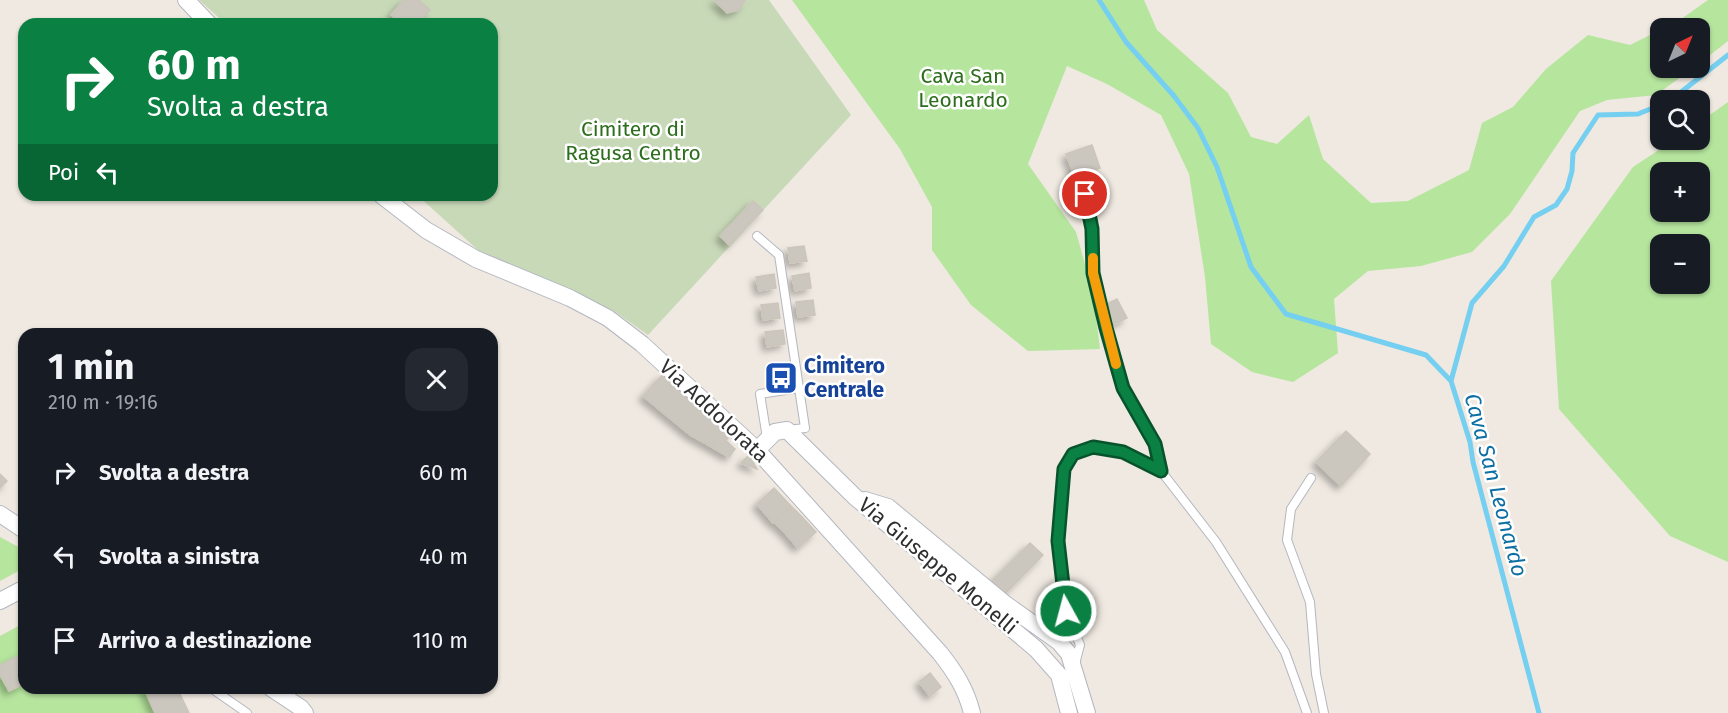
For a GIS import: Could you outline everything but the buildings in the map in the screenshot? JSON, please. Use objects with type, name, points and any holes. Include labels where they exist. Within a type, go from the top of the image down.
[{"type":"street","points":[[186,0],[203,18]]},
{"type":"street","name":"Via Addolorata","points":[[389,201],[426,230],[476,260],[570,298],[608,318],[762,444],[940,653],[968,696],[972,713]]},
{"type":"street","points":[[762,444],[779,430],[788,430]]},
{"type":"street","name":"Via Giuseppe Monelli","points":[[788,430],[855,497],[1036,649],[1059,675],[1069,713]]},
{"type":"street","points":[[855,497],[888,507],[1004,603],[1059,642],[1070,654],[1087,713]]},
{"type":"street","points":[[0,514],[18,526]]},
{"type":"street","points":[[0,601],[18,592]]},
{"type":"street","points":[[280,694],[305,713]]},
{"type":"lane","points":[[1085,194],[1092,229],[1093,273],[1123,388],[1155,444],[1161,471],[1216,542],[1285,652],[1307,713]]},
{"type":"lane","points":[[757,236],[778,255],[805,428],[788,430]]},
{"type":"lane","points":[[762,444],[760,394],[799,388]]},
{"type":"lane","points":[[1075,667],[1080,645],[1066,611],[1058,541],[1064,469],[1073,454],[1093,447],[1123,452],[1161,471]]},
{"type":"lane","points":[[1311,478],[1292,509],[1287,540],[1310,602],[1316,674],[1324,713]]},
{"type":"lane","points":[[220,694],[247,713]]},
{"type":"green space","name":"Cimitero di Ragusa Centro","points":[[199,0],[769,0],[851,115],[648,335],[614,311],[479,251],[424,201],[498,201],[498,18],[219,18]]},
{"type":"green space","name":"Cava San Leonardo","points":[[792,0],[1144,0],[1157,30],[1228,93],[1251,137],[1277,144],[1309,115],[1323,159],[1371,203],[1408,201],[1469,170],[1482,123],[1513,107],[1546,69],[1588,35],[1630,45],[1650,35],[1650,78],[1679,78],[1663,90],[1650,90],[1650,96],[1607,100],[1580,111],[1510,214],[1472,252],[1421,266],[1368,271],[1334,299],[1338,353],[1293,382],[1252,372],[1211,344],[1205,277],[1189,174],[1161,115],[1107,84],[1067,66],[1028,164],[1076,232],[1093,293],[1100,349],[1028,351],[971,305],[932,250],[932,207],[900,149]]},
{"type":"green space","points":[[1708,0],[1728,0],[1728,41],[1710,55],[1710,18],[1683,18]]},
{"type":"green space","points":[[1728,102],[1728,562],[1670,536],[1559,409],[1551,281],[1633,167],[1659,150],[1710,150],[1710,115]]},
{"type":"green space","points":[[0,537],[18,547],[18,571],[0,581]]},
{"type":"green space","points":[[18,626],[18,656],[0,665],[0,636]]},
{"type":"green space","points":[[0,675],[9,691],[18,687],[18,694],[146,694],[155,713],[0,713]]},
{"type":"waterway","name":"Cava San Leonardo","points":[[1099,0],[1126,42],[1174,96],[1198,128],[1217,167],[1251,267],[1286,314],[1426,355],[1451,381],[1470,442],[1473,462],[1539,713]]},
{"type":"waterway","points":[[1684,90],[1728,55]]},
{"type":"waterway","points":[[1451,381],[1472,303],[1504,266],[1534,217],[1556,205],[1567,189],[1572,171],[1573,153],[1598,115],[1638,114],[1650,109]]},
{"type":"slow traffic","points":[[1093,258],[1093,273],[1116,364]]},
{"type":"place","name":"Cimitero Centrale","points":[[781,378]]},
{"type":"route","points":[[1066,611],[1058,541],[1064,469],[1073,454],[1093,447],[1123,452],[1161,471],[1155,444],[1123,388],[1106,328],[1093,273],[1092,229],[1085,194]]}]
